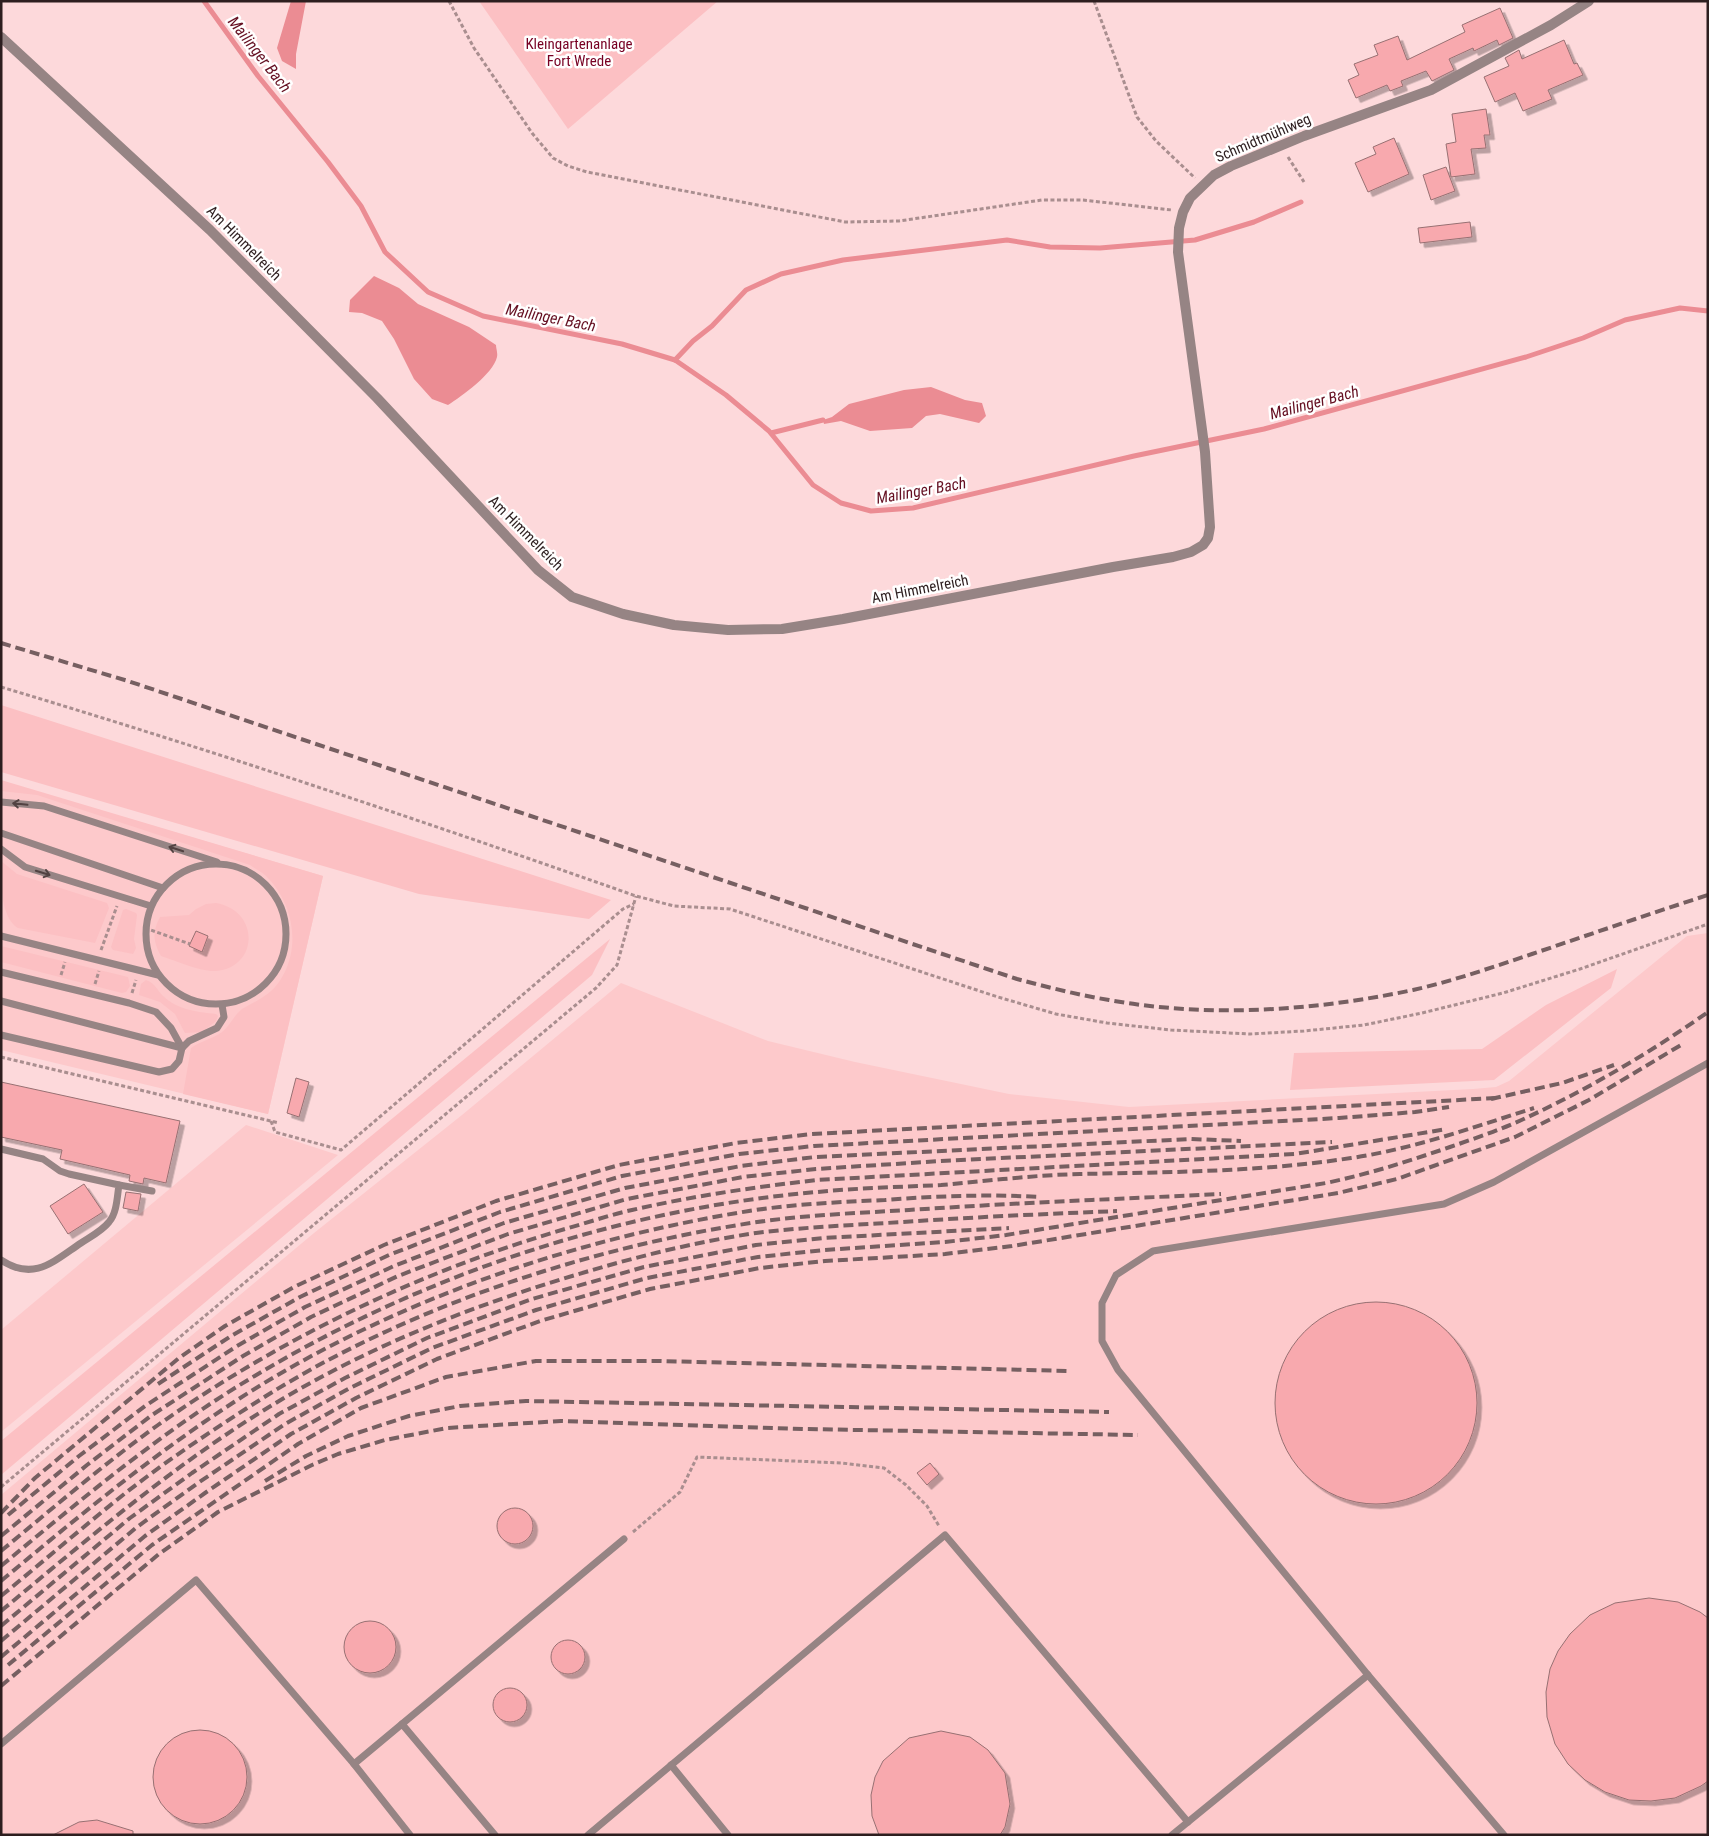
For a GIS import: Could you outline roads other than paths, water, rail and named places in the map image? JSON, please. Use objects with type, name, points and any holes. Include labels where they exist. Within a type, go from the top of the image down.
[{"type":"street","name":"Schmidtmühlweg","points":[[1203,545],[1208,538],[1210,527],[1205,452],[1178,252],[1179,228],[1183,212],[1190,198],[1202,185],[1231,166],[1431,90],[1551,25],[1589,1]]},
{"type":"street","name":"Am Himmelreich","points":[[1,38],[210,230],[377,398],[538,570],[572,597],[623,614],[674,625],[728,630],[782,628],[843,619],[1173,557],[1192,552],[1203,545]]},
{"type":"lane","points":[[1,802],[44,806],[222,864],[244,869],[263,881],[277,898],[285,918],[287,941],[280,964],[266,984],[246,998],[222,1005],[198,1002],[183,996],[158,975],[148,952],[146,928],[151,906],[163,888],[180,873],[200,865],[222,864]]},
{"type":"lane","points":[[1,833],[163,888]]},
{"type":"lane","points":[[1,849],[25,868],[151,906]]},
{"type":"lane","points":[[2,934],[158,975]]},
{"type":"lane","points":[[1,972],[129,1003],[156,1012],[171,1028],[182,1048]]},
{"type":"lane","points":[[1,1001],[182,1048]]},
{"type":"lane","points":[[1,1035],[159,1072],[172,1069],[179,1061],[182,1048],[189,1041],[217,1028],[224,1017],[222,1005]]},
{"type":"lane","points":[[1504,1835],[1368,1675],[1118,1370],[1102,1341],[1102,1303],[1116,1275],[1154,1250],[1444,1204],[1494,1182],[1708,1063]]},
{"type":"lane","points":[[1,1148],[43,1160],[60,1171],[69,1174],[152,1191]]},
{"type":"lane","points":[[1,1260],[9,1266],[24,1270],[38,1269],[50,1264],[109,1222],[114,1210],[119,1185]]},
{"type":"lane","points":[[588,1835],[944,1535],[1188,1822]]},
{"type":"lane","points":[[354,1764],[624,1539]]},
{"type":"lane","points":[[1,1744],[196,1580],[354,1764],[410,1835]]},
{"type":"lane","points":[[1172,1835],[1368,1675]]},
{"type":"lane","points":[[402,1724],[495,1835]]},
{"type":"lane","points":[[671,1766],[728,1835]]},
{"type":"waterway","name":"Mailinger Bach","points":[[204,1],[258,76],[361,206],[385,252],[428,292],[483,316],[622,344],[675,360],[726,395],[769,431],[813,485],[841,503],[871,511],[913,508],[1134,456],[1264,429],[1526,357],[1583,338],[1625,320],[1680,308],[1708,311]]},
{"type":"waterway","points":[[675,360],[693,341],[712,326],[746,290],[781,274],[843,260],[1007,240],[1050,247],[1100,248],[1195,240],[1254,222],[1301,202]]},
{"type":"waterway","points":[[771,433],[823,420]]},
{"type":"railway","points":[[1,643],[128,681],[1017,979],[1086,996],[1147,1006],[1185,1009],[1261,1010],[1337,1003],[1413,990],[1488,969],[1708,895]]},
{"type":"railway","points":[[1,1641],[137,1527],[198,1483],[285,1424],[350,1388],[432,1348],[536,1310],[647,1278],[758,1257],[824,1250],[945,1242],[1006,1235],[1326,1183],[1358,1176],[1450,1147],[1528,1117],[1620,1069],[1708,1012]]},
{"type":"railway","points":[[1,1657],[145,1536],[291,1434],[356,1398],[437,1359],[540,1321],[650,1289],[760,1268],[825,1261],[945,1254],[1012,1246],[1338,1193],[1397,1179],[1515,1137],[1589,1100],[1681,1045]]},
{"type":"railway","points":[[1491,1099],[1562,1083],[1614,1065]]},
{"type":"railway","points":[[1,1513],[35,1478],[179,1358],[225,1326],[294,1287],[384,1245],[496,1201],[619,1165],[736,1143],[812,1134],[1497,1098]]},
{"type":"railway","points":[[158,1384],[231,1336],[300,1297],[389,1255],[500,1212],[622,1176],[739,1154],[814,1146],[1339,1118],[1415,1112],[1449,1107]]},
{"type":"railway","points":[[1,1566],[94,1490],[158,1441],[191,1417],[258,1374],[323,1338],[389,1305],[458,1277],[528,1252],[599,1230],[671,1213],[817,1192],[941,1185],[1028,1177],[1250,1169],[1317,1163],[1397,1149],[1466,1130],[1534,1108]]},
{"type":"railway","points":[[1,1551],[98,1471],[158,1425],[205,1393],[303,1336],[354,1310],[457,1265],[511,1246],[623,1212],[701,1196],[817,1180],[1295,1154],[1447,1129]]},
{"type":"railway","points":[[8,1515],[79,1456],[145,1406],[237,1346],[305,1307],[394,1266],[504,1223],[625,1188],[741,1166],[815,1157],[1191,1139],[1241,1141]]},
{"type":"railway","points":[[1,1536],[87,1465],[152,1415],[243,1356],[311,1317],[398,1276],[508,1234],[627,1199],[743,1177],[816,1169],[941,1161],[1332,1142]]},
{"type":"railway","points":[[1,1596],[150,1474],[266,1396],[320,1364],[378,1335],[438,1309],[500,1286],[626,1248],[689,1234],[771,1220],[1065,1201],[1221,1194]]},
{"type":"railway","points":[[1,1581],[96,1503],[160,1454],[261,1385],[317,1353],[375,1324],[435,1298],[496,1275],[559,1254],[622,1237],[749,1211],[817,1204],[924,1197],[1040,1197]]},
{"type":"railway","points":[[1,1611],[134,1502],[202,1451],[238,1427],[311,1382],[350,1362],[467,1311],[548,1283],[651,1254],[693,1244],[756,1233],[930,1220],[1117,1211]]},
{"type":"railway","points":[[1,1626],[130,1518],[279,1414],[345,1378],[427,1338],[532,1299],[644,1267],[756,1245],[823,1238],[1009,1228]]},
{"type":"railway","points":[[8,1665],[152,1545],[298,1444],[361,1408],[446,1377],[536,1361],[658,1361],[1071,1371]]},
{"type":"railway","points":[[265,1481],[306,1456],[348,1436],[409,1416],[460,1406],[526,1401],[1109,1412]]},
{"type":"railway","points":[[1,1686],[159,1554],[218,1512],[312,1465],[338,1454],[385,1440],[447,1428],[561,1421],[804,1429],[1138,1435]]},
{"type":"park label","name":"Kleingartenanlage Fort Wrede","points":[[579,52]]}]
